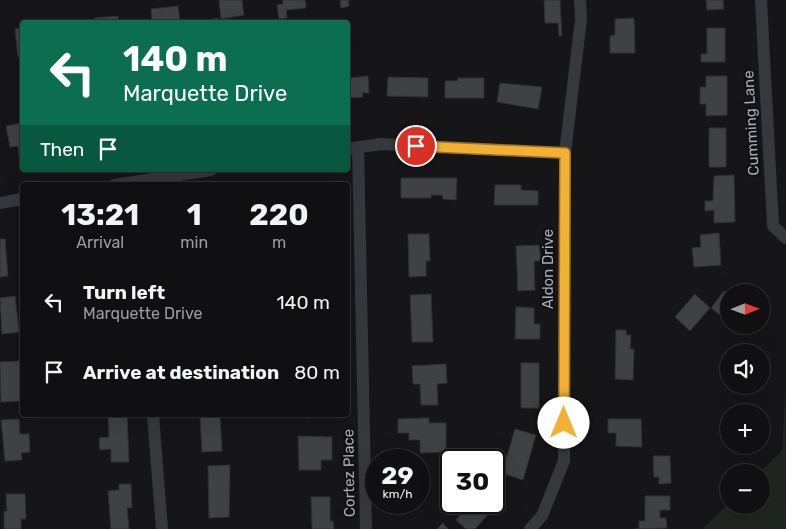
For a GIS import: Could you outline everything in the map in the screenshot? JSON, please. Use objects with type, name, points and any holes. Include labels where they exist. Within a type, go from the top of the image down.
[{"type":"street","name":"Aldon Drive","points":[[530,529],[542,516],[564,462],[565,153],[581,19],[580,0]]},
{"type":"street","name":"Cumming Lane","points":[[761,0],[773,226],[786,238]]},
{"type":"street","points":[[353,148],[381,144],[565,153]]},
{"type":"street","name":"Cortez Place","points":[[353,148],[366,529]]},
{"type":"street","points":[[142,182],[199,172]]},
{"type":"street","points":[[0,202],[20,199]]},
{"type":"street","points":[[153,417],[162,529]]},
{"type":"shaded area","points":[[786,384],[786,529],[702,529],[720,512],[720,514],[770,514],[770,464],[768,464],[782,451]]},
{"type":"building","points":[[219,0],[242,0],[244,15],[221,19]]},
{"type":"building","points":[[283,0],[305,0],[306,8],[286,10],[287,18],[279,19],[277,5],[283,4]]},
{"type":"building","points":[[340,0],[348,0],[349,6],[341,8]]},
{"type":"building","points":[[544,0],[560,0],[562,36],[559,36],[558,23],[545,23]]},
{"type":"building","points":[[706,0],[723,0],[724,9],[707,10]]},
{"type":"building","points":[[178,6],[180,20],[152,20],[151,9]]},
{"type":"building","points":[[118,16],[119,20],[94,20],[94,18]]},
{"type":"building","points":[[634,18],[635,53],[610,53],[610,36],[615,35],[615,19]]},
{"type":"building","points":[[20,28],[20,56],[18,57],[15,29]]},
{"type":"building","points":[[707,28],[725,28],[725,62],[701,62],[701,54],[707,54]]},
{"type":"building","points":[[368,76],[369,93],[362,93],[363,97],[350,98],[350,78]]},
{"type":"building","points":[[706,76],[727,76],[727,115],[706,116],[706,104],[700,104],[700,87],[706,87]]},
{"type":"building","points":[[388,77],[428,78],[428,97],[387,96]]},
{"type":"building","points":[[458,78],[484,78],[484,98],[445,98],[445,81],[457,81]]},
{"type":"building","points":[[500,83],[542,87],[538,109],[497,102]]},
{"type":"building","points":[[20,123],[20,156],[18,146],[10,147],[6,126]]},
{"type":"building","points":[[709,128],[726,128],[726,167],[709,167]]},
{"type":"building","points":[[734,175],[735,222],[714,223],[714,210],[705,211],[705,201],[713,201],[714,176]]},
{"type":"building","points":[[401,178],[457,178],[456,200],[443,199],[442,195],[431,195],[431,198],[401,198]]},
{"type":"building","points":[[495,185],[521,185],[521,190],[538,191],[538,205],[494,205]]},
{"type":"building","points":[[719,233],[721,265],[694,267],[692,248],[701,247],[700,235]]},
{"type":"building","points":[[408,234],[429,234],[430,261],[426,261],[426,276],[409,277]]},
{"type":"building","points":[[0,239],[5,239],[8,276],[0,277]]},
{"type":"building","points":[[539,245],[541,261],[534,261],[535,290],[518,291],[516,246]]},
{"type":"building","points":[[431,294],[433,342],[412,342],[410,295]]},
{"type":"building","points":[[695,294],[710,308],[690,331],[675,317]]},
{"type":"building","points":[[15,296],[19,332],[2,334],[0,298]]},
{"type":"building","points":[[720,296],[720,315],[711,308]]},
{"type":"building","points":[[516,307],[534,308],[534,324],[540,324],[540,339],[515,339]]},
{"type":"building","points":[[616,330],[626,330],[626,335],[631,335],[630,349],[634,349],[633,380],[615,379]]},
{"type":"building","points":[[20,361],[20,401],[1,402],[0,362]]},
{"type":"building","points":[[521,363],[539,363],[539,408],[521,408]]},
{"type":"building","points":[[446,364],[447,383],[437,384],[438,405],[421,405],[420,384],[413,384],[412,366]]},
{"type":"building","points":[[108,417],[127,417],[129,462],[111,462],[111,449],[100,450],[99,438],[109,437]]},
{"type":"building","points":[[200,417],[220,417],[222,451],[202,452]]},
{"type":"building","points":[[429,418],[429,423],[446,423],[446,449],[440,449],[440,452],[430,453],[430,449],[420,449],[420,440],[409,440],[409,433],[398,433],[398,419]]},
{"type":"building","points":[[19,419],[20,434],[29,434],[30,452],[21,453],[22,460],[5,461],[1,420]]},
{"type":"building","points":[[608,419],[641,419],[642,447],[616,446],[616,433],[608,433]]},
{"type":"building","points":[[515,429],[536,435],[523,480],[505,474],[505,463]]},
{"type":"building","points":[[298,436],[332,437],[332,460],[321,460],[321,470],[299,470]]},
{"type":"building","points":[[653,456],[670,456],[671,483],[659,484],[659,477],[654,477]]},
{"type":"building","points":[[230,465],[229,517],[209,518],[208,466]]},
{"type":"building","points":[[119,484],[131,484],[132,508],[127,508],[129,529],[111,529],[108,491],[119,490]]},
{"type":"building","points":[[6,494],[25,494],[26,519],[21,519],[21,529],[4,529],[4,511],[7,511]]},
{"type":"building","points":[[645,496],[670,496],[670,510],[660,510],[660,518],[666,518],[667,528],[639,529],[639,521],[645,521]]},
{"type":"building","points":[[311,497],[330,497],[330,521],[333,521],[334,529],[312,529]]},
{"type":"building","points":[[461,514],[488,514],[475,529],[466,529],[456,520]]},
{"type":"building","points":[[443,523],[448,529],[437,529]]},
{"type":"route","points":[[416,146],[565,153],[564,423]]}]
